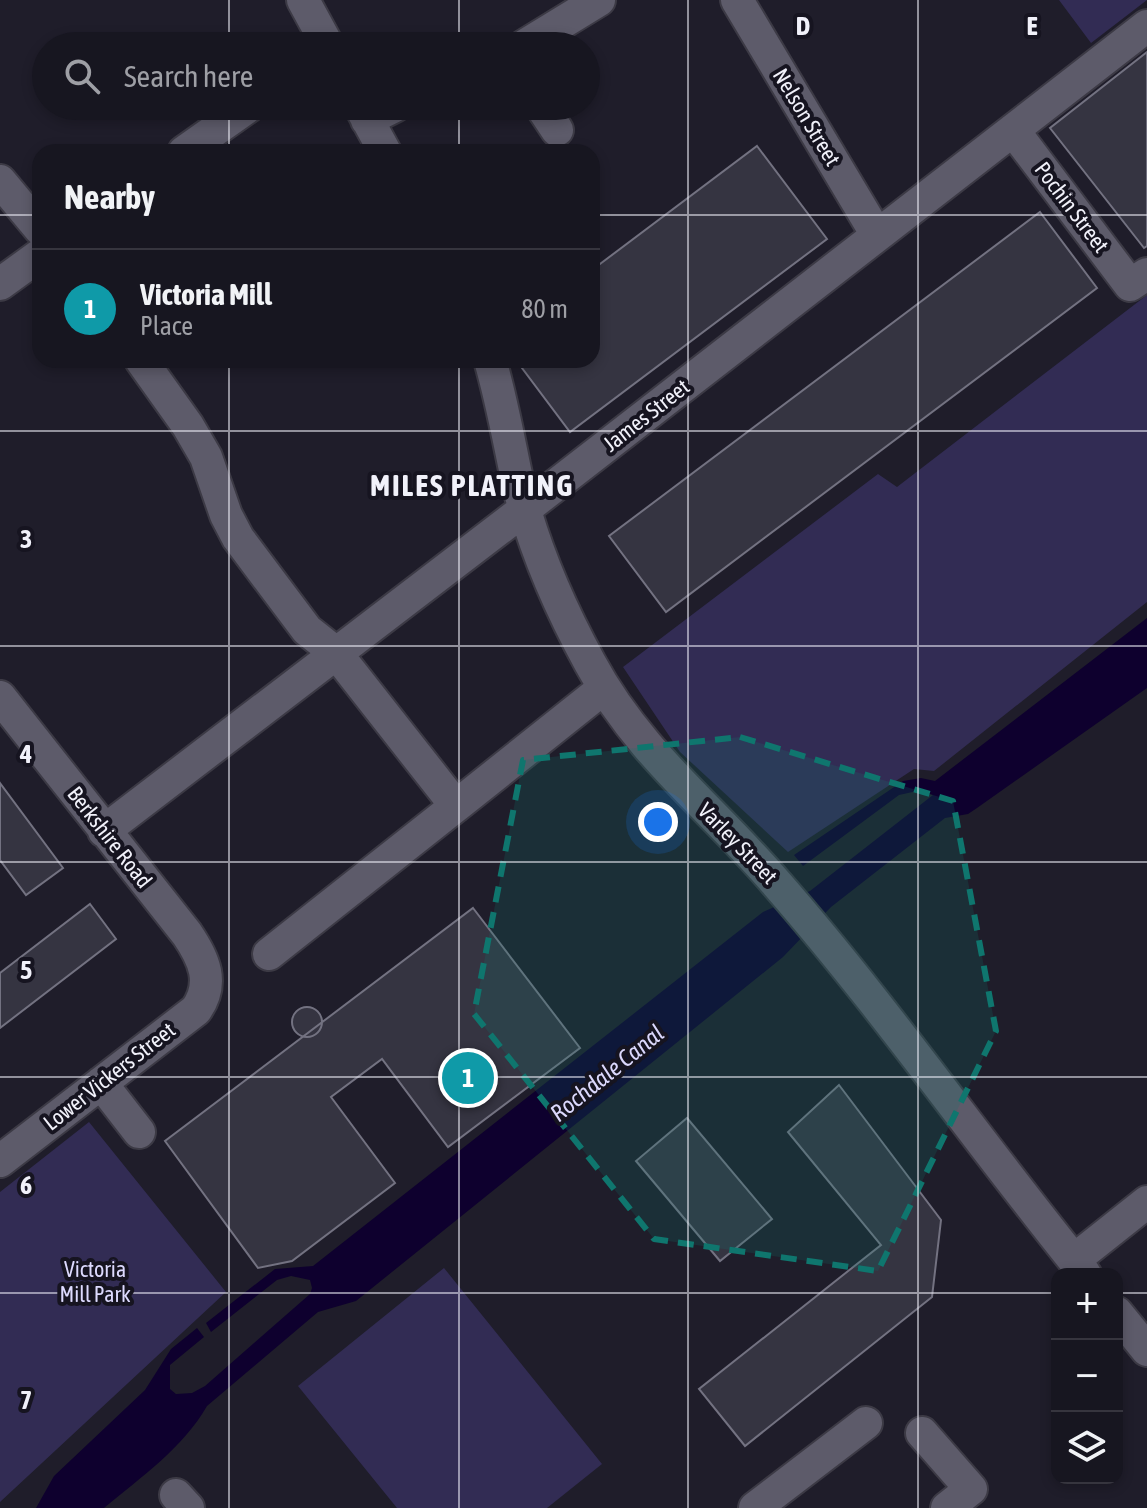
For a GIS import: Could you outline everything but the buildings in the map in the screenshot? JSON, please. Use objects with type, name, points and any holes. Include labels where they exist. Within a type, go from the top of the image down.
[{"type":"street","points":[[303,0],[320,32]]},
{"type":"street","name":"Nelson Street","points":[[737,0],[877,235]]},
{"type":"street","points":[[545,32],[588,3]]},
{"type":"street","name":"James Street","points":[[104,831],[1147,26]]},
{"type":"street","points":[[195,144],[229,120]]},
{"type":"street","points":[[376,120],[383,144]]},
{"type":"street","name":"Pochin Street","points":[[1013,130],[1139,280]]},
{"type":"street","points":[[0,181],[32,219]]},
{"type":"street","points":[[0,284],[32,261]]},
{"type":"street","points":[[147,368],[206,457],[226,515],[238,538],[307,630],[336,653],[456,806]]},
{"type":"street","name":"Varley Street","points":[[493,368],[525,509],[561,603],[604,688],[650,752],[778,885],[830,948],[1079,1267]]},
{"type":"street","points":[[269,954],[604,688]]},
{"type":"street","name":"Berkshire Road","points":[[0,697],[196,948],[206,969],[208,984]]},
{"type":"street","name":"Lower Vickers Street","points":[[3,1154],[196,1010],[204,999],[208,984]]},
{"type":"street","points":[[101,1083],[139,1132]]},
{"type":"street","points":[[1079,1267],[1147,1202]]},
{"type":"street","points":[[1123,1320],[1147,1350]]},
{"type":"street","points":[[774,1503],[866,1423]]},
{"type":"street","points":[[922,1433],[971,1489],[947,1508]]},
{"type":"highlighted area","points":[[740,737],[953,801],[996,1031],[878,1271],[654,1239],[474,1014],[523,760]]},
{"type":"green space","points":[[1059,0],[1147,0],[1091,43]]},
{"type":"green space","points":[[1147,295],[1147,602],[934,771],[914,769],[788,852],[680,752],[623,667],[878,474],[897,487]]},
{"type":"green space","name":"Victoria Mill Park","points":[[89,1122],[226,1292],[0,1502],[0,1192]]},
{"type":"green space","points":[[444,1268],[602,1464],[547,1508],[397,1508],[298,1386]]},
{"type":"water","name":"Rochdale Canal","points":[[1147,618],[1147,688],[968,814],[945,818],[831,907],[783,957],[356,1301],[318,1312],[207,1406],[174,1449],[104,1508],[36,1508],[54,1476],[145,1390],[171,1349],[197,1328],[204,1337],[170,1365],[170,1389],[176,1394],[192,1393],[205,1386],[310,1294],[310,1280],[291,1276],[277,1280],[211,1332],[206,1323],[275,1269],[313,1266],[763,912],[810,891],[933,795],[917,791],[899,795],[803,866],[794,855],[903,781],[921,778],[935,781]]},
{"type":"place","name":"Victoria Mill","points":[[468,1078]]},
{"type":"district","name":"MILES PLATTING","points":[[472,485]]}]
